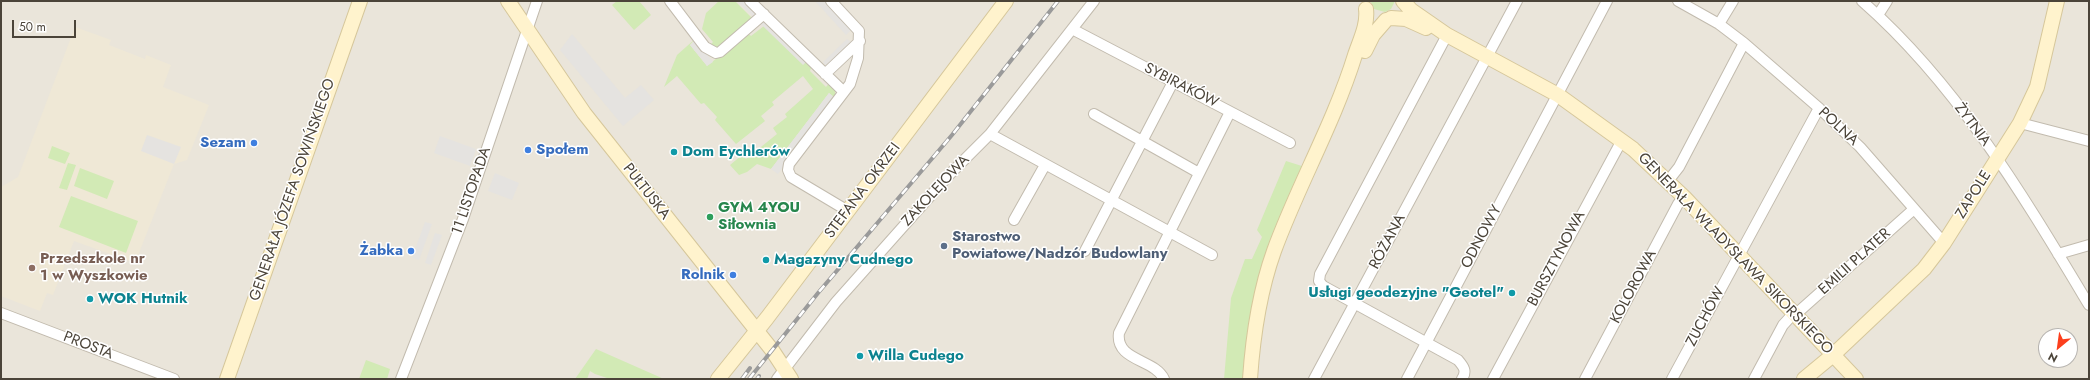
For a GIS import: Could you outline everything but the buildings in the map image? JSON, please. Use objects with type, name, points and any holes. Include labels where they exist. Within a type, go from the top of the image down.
[{"type":"street","name":"GENERAŁA JÓZEFA SOWIŃSKIEGO","points":[[227,379],[360,1]]},
{"type":"street","name":"PUŁTUSKA","points":[[508,1],[584,113],[772,350],[784,376]]},
{"type":"street","name":"11 LISTOPADA","points":[[401,379],[461,226],[537,1]]},
{"type":"street","points":[[670,1],[705,47],[716,53],[720,52],[764,14]]},
{"type":"street","points":[[750,1],[844,92]]},
{"type":"street","points":[[831,1],[859,30],[860,41],[858,58],[850,84],[788,164],[788,170],[792,176],[848,211]]},
{"type":"street","name":"STEFANA OKRZEI","points":[[718,379],[848,211],[1006,1]]},
{"type":"street","name":"ZAKOLEJOWA","points":[[784,376],[836,302],[944,180],[990,134],[1094,1]]},
{"type":"street","points":[[1350,75],[1373,35],[1399,10],[1402,1]]},
{"type":"street","name":"GENERAŁA WŁADYSŁAWA SIKORSKIEGO","points":[[1402,1],[1411,10],[1447,35]]},
{"type":"street","name":"RÓŻANA","points":[[1314,379],[1517,1]]},
{"type":"street","name":"ODNOWY","points":[[1407,379],[1558,95],[1606,1]]},
{"type":"street","name":"POLNA","points":[[1678,1],[1719,24],[1744,43],[1819,108],[1860,147],[1944,243]]},
{"type":"street","points":[[1719,24],[1733,1]]},
{"type":"street","name":"ŻYTNIA","points":[[1862,1],[1878,15],[1931,72],[1997,158],[2089,305]]},
{"type":"street","points":[[1878,15],[1887,1]]},
{"type":"street","name":"ZAPOLE","points":[[1804,379],[1833,355],[1924,269],[1944,243],[2020,123],[2037,87],[2057,1]]},
{"type":"street","points":[[1250,379],[1252,340],[1262,287],[1275,250],[1350,75],[1367,18],[1365,5]]},
{"type":"street","name":"GENERAŁA WŁADYSŁAWA SIKORSKIEGO","points":[[1365,5],[1374,17],[1406,19],[1447,35],[1487,56],[1558,95],[1622,140],[1684,197],[1856,379]]},
{"type":"street","name":"SYBIRAKÓW","points":[[1072,29],[1290,143]]},
{"type":"street","points":[[1447,35],[1320,274],[1319,281],[1323,286],[1458,360],[1465,367],[1465,374],[1462,379]]},
{"type":"street","points":[[825,74],[860,41]]},
{"type":"street","points":[[1668,181],[1679,167],[1744,43]]},
{"type":"street","points":[[1085,251],[1173,82]]},
{"type":"street","name":"ZUCHÓW","points":[[1672,379],[1819,108]]},
{"type":"street","points":[[1164,379],[1157,369],[1125,352],[1119,338],[1169,232],[1230,112]]},
{"type":"street","points":[[1094,114],[1199,173]]},
{"type":"street","points":[[2020,123],[2089,140]]},
{"type":"street","points":[[990,134],[1110,201],[1212,255]]},
{"type":"street","name":"BURSZTYNOWA","points":[[1493,379],[1622,140]]},
{"type":"street","points":[[1014,220],[1045,165]]},
{"type":"street","name":"KOLOROWA","points":[[1585,379],[1678,204],[1684,197]]},
{"type":"street","name":"EMILII PLATER","points":[[1754,379],[1783,325],[1914,210]]},
{"type":"street","points":[[2058,254],[2089,245]]},
{"type":"street","name":"PROSTA","points":[[1,313],[174,379]]},
{"type":"shaded area","points":[[1,1],[2089,1],[2089,379],[1,379]]},
{"type":"shaded area","points":[[737,1],[747,1],[808,60],[803,65]]},
{"type":"shaded area","points":[[815,1],[825,1],[851,30],[846,35]]},
{"type":"shaded area","points":[[75,27],[111,40],[109,45],[145,59],[146,55],[171,65],[163,87],[209,105],[187,160],[174,164],[135,263],[74,241],[53,295],[47,293],[40,311],[1,296],[1,187],[18,177]]},
{"type":"shaded area","points":[[572,34],[625,98],[641,85],[654,100],[623,126],[560,50]]},
{"type":"shaded area","points":[[847,39],[853,44],[828,68],[823,62]]},
{"type":"shaded area","points":[[696,40],[713,62],[707,66],[690,45]]},
{"type":"shaded area","points":[[829,93],[835,98],[778,174],[771,169]]},
{"type":"shaded area","points":[[147,135],[181,147],[174,164],[141,151]]},
{"type":"shaded area","points":[[440,136],[476,149],[470,166],[434,153]]},
{"type":"shaded area","points":[[495,173],[519,183],[512,200],[488,191]]},
{"type":"shaded area","points":[[425,222],[432,224],[419,260],[412,258]]},
{"type":"shaded area","points":[[435,233],[442,235],[431,265],[425,263]]},
{"type":"green space","points":[[617,1],[639,1],[651,15],[634,30],[612,5]]},
{"type":"green space","points":[[719,1],[735,1],[754,20],[718,50],[709,46],[713,42],[702,29],[706,13]]},
{"type":"green space","points":[[1395,1],[1391,9],[1385,12],[1374,9],[1371,2]]},
{"type":"green space","points":[[764,26],[803,64],[808,60],[812,65],[810,71],[826,87],[830,82],[835,89],[835,98],[829,93],[771,169],[757,164],[747,172],[739,175],[730,165],[742,155],[746,159],[777,134],[773,128],[787,117],[785,114],[813,89],[803,76],[772,102],[774,105],[761,116],[765,121],[736,144],[715,120],[717,117],[704,103],[701,104],[677,76],[664,87],[677,55],[695,39],[690,45],[707,66],[748,33],[751,36]]},
{"type":"green space","points":[[52,146],[70,153],[65,164],[48,158]]},
{"type":"green space","points":[[1286,161],[1305,167],[1258,283],[1245,379],[1224,379],[1231,298],[1245,259],[1252,259],[1262,237],[1257,230]]},
{"type":"green space","points":[[68,163],[76,165],[67,190],[59,188]]},
{"type":"green space","points":[[80,168],[114,181],[107,199],[74,186]]},
{"type":"green space","points":[[71,196],[138,221],[126,253],[59,227]]},
{"type":"green space","points":[[596,349],[664,379],[610,379],[590,371],[587,379],[575,379]]},
{"type":"green space","points":[[366,360],[390,369],[387,379],[359,379]]},
{"type":"railway","points":[[749,379],[818,293],[952,135],[1058,1]]},
{"type":"railway","points":[[742,379],[750,368]]},
{"type":"place","name":"Sezam","points":[[254,143]]},
{"type":"place","name":"Społem","points":[[528,150]]},
{"type":"place","name":"Dom Eychlerów","points":[[674,152]]},
{"type":"place","name":"GYM 4YOU Siłownia","points":[[710,217]]},
{"type":"place","name":"Starostwo Powiatowe/Nadzór Budowlany","points":[[944,246]]},
{"type":"place","name":"Żabka","points":[[411,251]]},
{"type":"place","name":"Magazyny Cudnego","points":[[766,260]]},
{"type":"place","name":"Przedszkole nr 1 w Wyszkowie","points":[[32,268]]},
{"type":"place","name":"Rolnik","points":[[733,275]]},
{"type":"place","name":"Usługi geodezyjne \"Geotel\"","points":[[1512,293]]},
{"type":"place","name":"WOK Hutnik","points":[[90,299]]},
{"type":"place","name":"Willa Cudego","points":[[860,356]]}]
